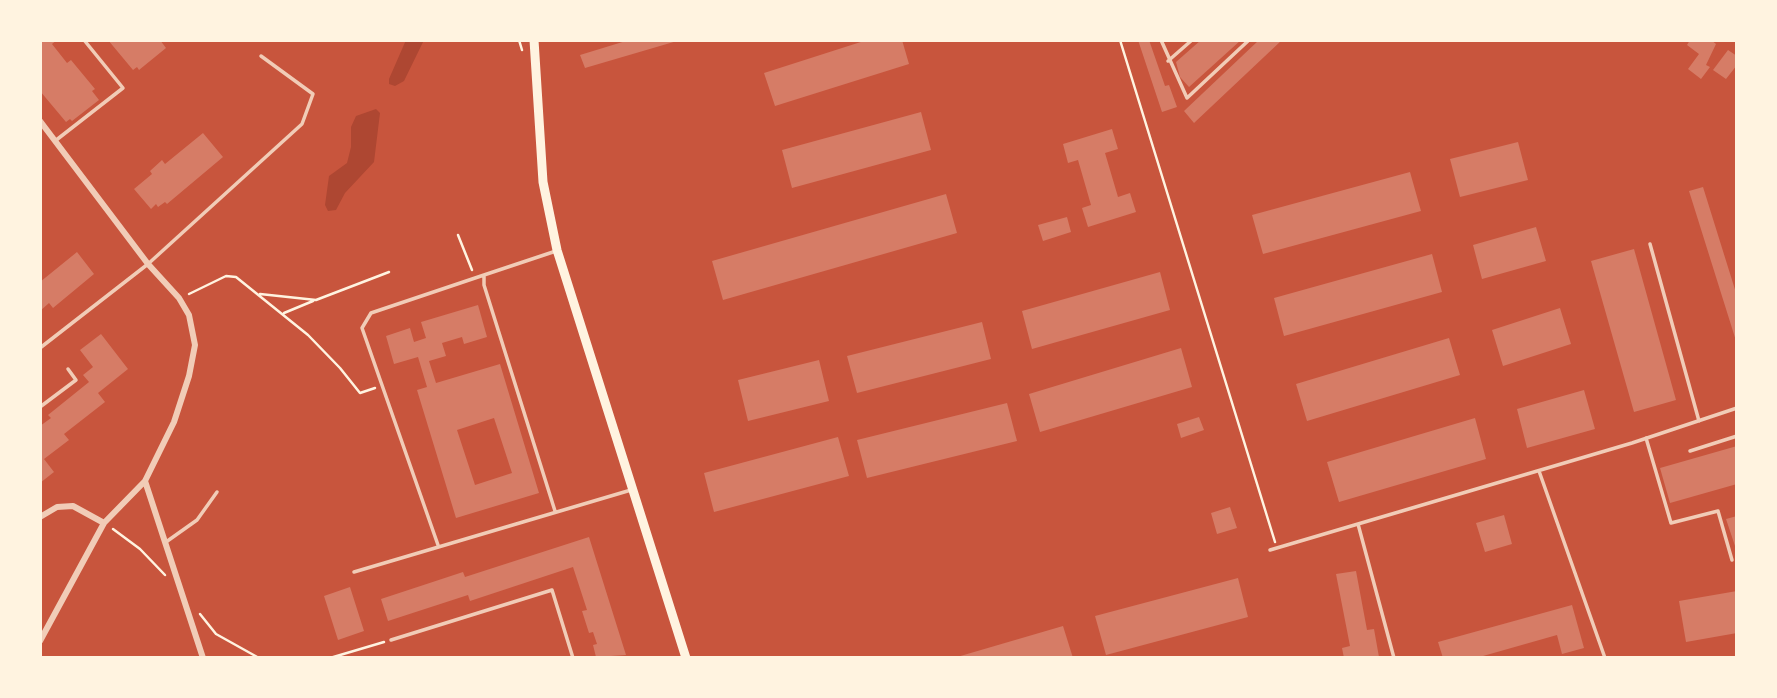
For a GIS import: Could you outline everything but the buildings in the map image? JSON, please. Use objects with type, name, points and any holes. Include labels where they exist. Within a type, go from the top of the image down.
[{"type":"main road","points":[[534,40],[543,182],[557,250],[686,658]]},
{"type":"street","points":[[40,121],[148,264],[179,298],[189,315],[195,345],[189,376],[174,422],[145,481],[104,523],[40,641]]},
{"type":"street","points":[[145,481],[203,658]]},
{"type":"street","points":[[40,517],[57,507],[73,506],[104,523]]},
{"type":"lane","points":[[55,141],[123,88],[84,40]]},
{"type":"lane","points":[[1161,40],[1186,98],[1249,40]]},
{"type":"lane","points":[[1168,61],[1192,40]]},
{"type":"lane","points":[[40,348],[148,264],[302,124],[313,94],[261,56]]},
{"type":"lane","points":[[1650,244],[1699,421]]},
{"type":"lane","points":[[438,545],[380,387],[362,328],[365,319],[371,313],[557,250]]},
{"type":"lane","points":[[484,275],[484,285],[555,511]]},
{"type":"lane","points":[[40,407],[76,380],[68,369]]},
{"type":"lane","points":[[1270,550],[1539,471],[1737,408]]},
{"type":"lane","points":[[1690,451],[1737,436]]},
{"type":"lane","points":[[1646,438],[1671,523],[1718,511],[1732,560]]},
{"type":"lane","points":[[1539,471],[1605,658]]},
{"type":"lane","points":[[354,572],[633,489]]},
{"type":"lane","points":[[166,542],[198,520],[216,492]]},
{"type":"lane","points":[[1358,524],[1394,658]]},
{"type":"lane","points":[[391,640],[552,590],[573,658]]},
{"type":"path","points":[[1120,40],[1277,548]]},
{"type":"path","points":[[457,235],[474,278]]},
{"type":"path","points":[[282,313],[389,272]]},
{"type":"path","points":[[179,298],[226,276],[236,277],[282,313],[340,368],[360,394],[380,387]]},
{"type":"path","points":[[260,294],[316,300]]},
{"type":"path","points":[[330,658],[391,640]]},
{"type":"shaded area","points":[[406,40],[424,40],[404,81],[395,86],[389,84],[389,79]]},
{"type":"shaded area","points":[[376,109],[380,113],[374,162],[345,193],[336,210],[328,211],[325,205],[329,176],[347,163],[351,147],[351,127],[356,116]]}]
